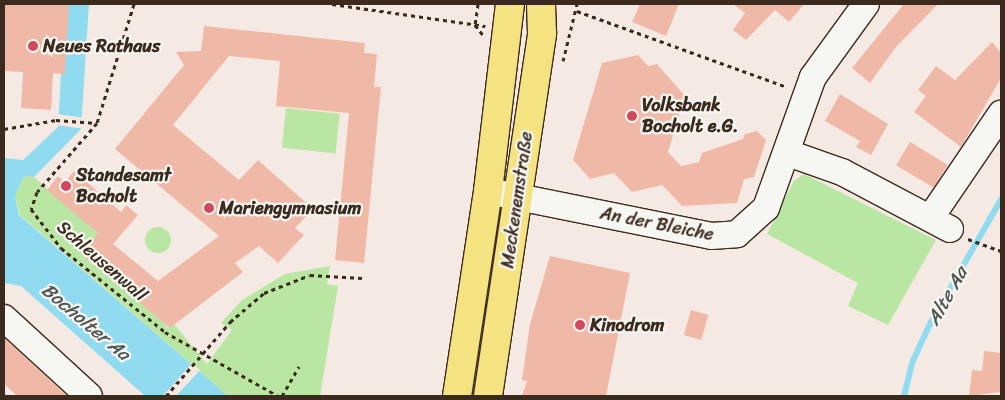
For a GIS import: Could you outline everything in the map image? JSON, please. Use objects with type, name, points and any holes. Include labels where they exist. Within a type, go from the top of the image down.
[{"type":"main road","name":"Meckenemstraße","points":[[457,396],[488,191],[510,4]]},
{"type":"main road","name":"Meckenemstraße","points":[[488,396],[542,33],[542,4]]},
{"type":"street","name":"An der Bleiche","points":[[488,191],[724,237],[758,220],[774,193],[806,94],[866,4]]},
{"type":"street","points":[[788,153],[842,172],[947,227],[1001,114]]},
{"type":"street","points":[[4,318],[88,396]]},
{"type":"path","points":[[4,129],[56,120],[97,123],[134,4]]},
{"type":"path","points":[[332,4],[475,25],[478,4]]},
{"type":"path","points":[[570,34],[577,11],[577,4]]},
{"type":"path","points":[[577,11],[622,24],[806,94]]},
{"type":"path","name":"Schleusenwall","points":[[97,123],[37,192],[31,209],[61,248],[165,332],[203,356]]},
{"type":"path","points":[[947,227],[995,252],[1001,251]]},
{"type":"path","points":[[166,396],[247,306],[285,283],[321,274],[362,278]]},
{"type":"path","points":[[203,356],[278,396]]},
{"type":"path","points":[[282,396],[299,366]]},
{"type":"green space","points":[[286,108],[340,114],[336,153],[282,148]]},
{"type":"green space","points":[[804,174],[936,240],[888,325],[848,306],[858,283],[767,234],[794,181]]},
{"type":"green space","points":[[24,176],[34,177],[98,233],[81,254],[158,315],[168,328],[174,324],[207,364],[232,330],[221,323],[242,300],[285,274],[330,266],[327,284],[338,286],[320,396],[228,396],[20,215],[15,196]]},
{"type":"green space","points":[[158,227],[167,231],[171,240],[167,249],[158,253],[149,249],[145,240],[149,231]]},
{"type":"water","name":"Bocholter Aa","points":[[65,4],[89,4],[81,129],[34,177],[24,176],[15,196],[19,215],[228,396],[145,396],[21,286],[4,283],[4,158],[23,160],[58,127]]},
{"type":"pier","points":[[57,114],[85,118],[83,129],[55,125]]},
{"type":"pier","points":[[192,363],[200,370],[176,396],[163,396]]},
{"type":"building","name":"Neues Rathaus","points":[[4,4],[69,4],[65,74],[53,73],[51,110],[21,108],[23,72],[4,71]]},
{"type":"building","points":[[640,4],[679,4],[666,36],[632,22]]},
{"type":"building","points":[[733,4],[804,4],[789,22],[775,10],[746,40],[733,30],[745,13]]},
{"type":"building","points":[[904,4],[938,4],[896,47],[870,83],[852,68]]},
{"type":"building","points":[[204,26],[365,43],[364,53],[377,54],[374,87],[381,87],[364,263],[335,260],[349,113],[276,106],[280,61],[229,56],[173,125],[239,180],[258,160],[313,209],[295,228],[304,235],[278,263],[259,246],[235,263],[243,272],[170,328],[81,254],[98,233],[47,190],[58,176],[65,182],[74,171],[121,212],[126,205],[138,215],[113,244],[158,281],[219,236],[115,149],[184,65],[176,52],[201,51]]},
{"type":"building","points":[[992,42],[1001,53],[1001,78],[961,147],[914,112],[926,96],[918,90],[936,66],[955,80]]},
{"type":"building","name":"Volksbank Bocholt e.G.","points":[[638,55],[648,66],[657,64],[685,96],[668,152],[681,166],[699,162],[702,153],[743,139],[745,134],[757,131],[766,140],[754,177],[744,179],[737,203],[682,206],[662,185],[632,192],[614,173],[590,179],[573,160],[602,63]]},
{"type":"building","points":[[840,94],[888,124],[871,155],[856,147],[860,141],[825,121]]},
{"type":"building","points":[[910,142],[948,165],[934,188],[896,165]]},
{"type":"building","points":[[550,256],[630,273],[606,396],[522,396],[527,381],[522,380],[530,324]]},
{"type":"building","points":[[691,310],[708,315],[701,340],[684,335]]},
{"type":"building","points":[[4,338],[67,396],[17,396],[4,384]]},
{"type":"building","points":[[984,351],[1001,353],[1001,392],[969,396],[972,370],[982,371]]},
{"type":"waterway","name":"Alte Aa","points":[[904,396],[913,361],[931,322],[1001,200]]},
{"type":"place","name":"Neues Rathaus","points":[[33,46]]},
{"type":"place","name":"Volksbank Bocholt e.G.","points":[[632,116]]},
{"type":"place","name":"Standesamt Bocholt","points":[[66,186]]},
{"type":"place","name":"Mariengymnasium","points":[[209,208]]},
{"type":"place","name":"Kinodrom","points":[[580,325]]}]
